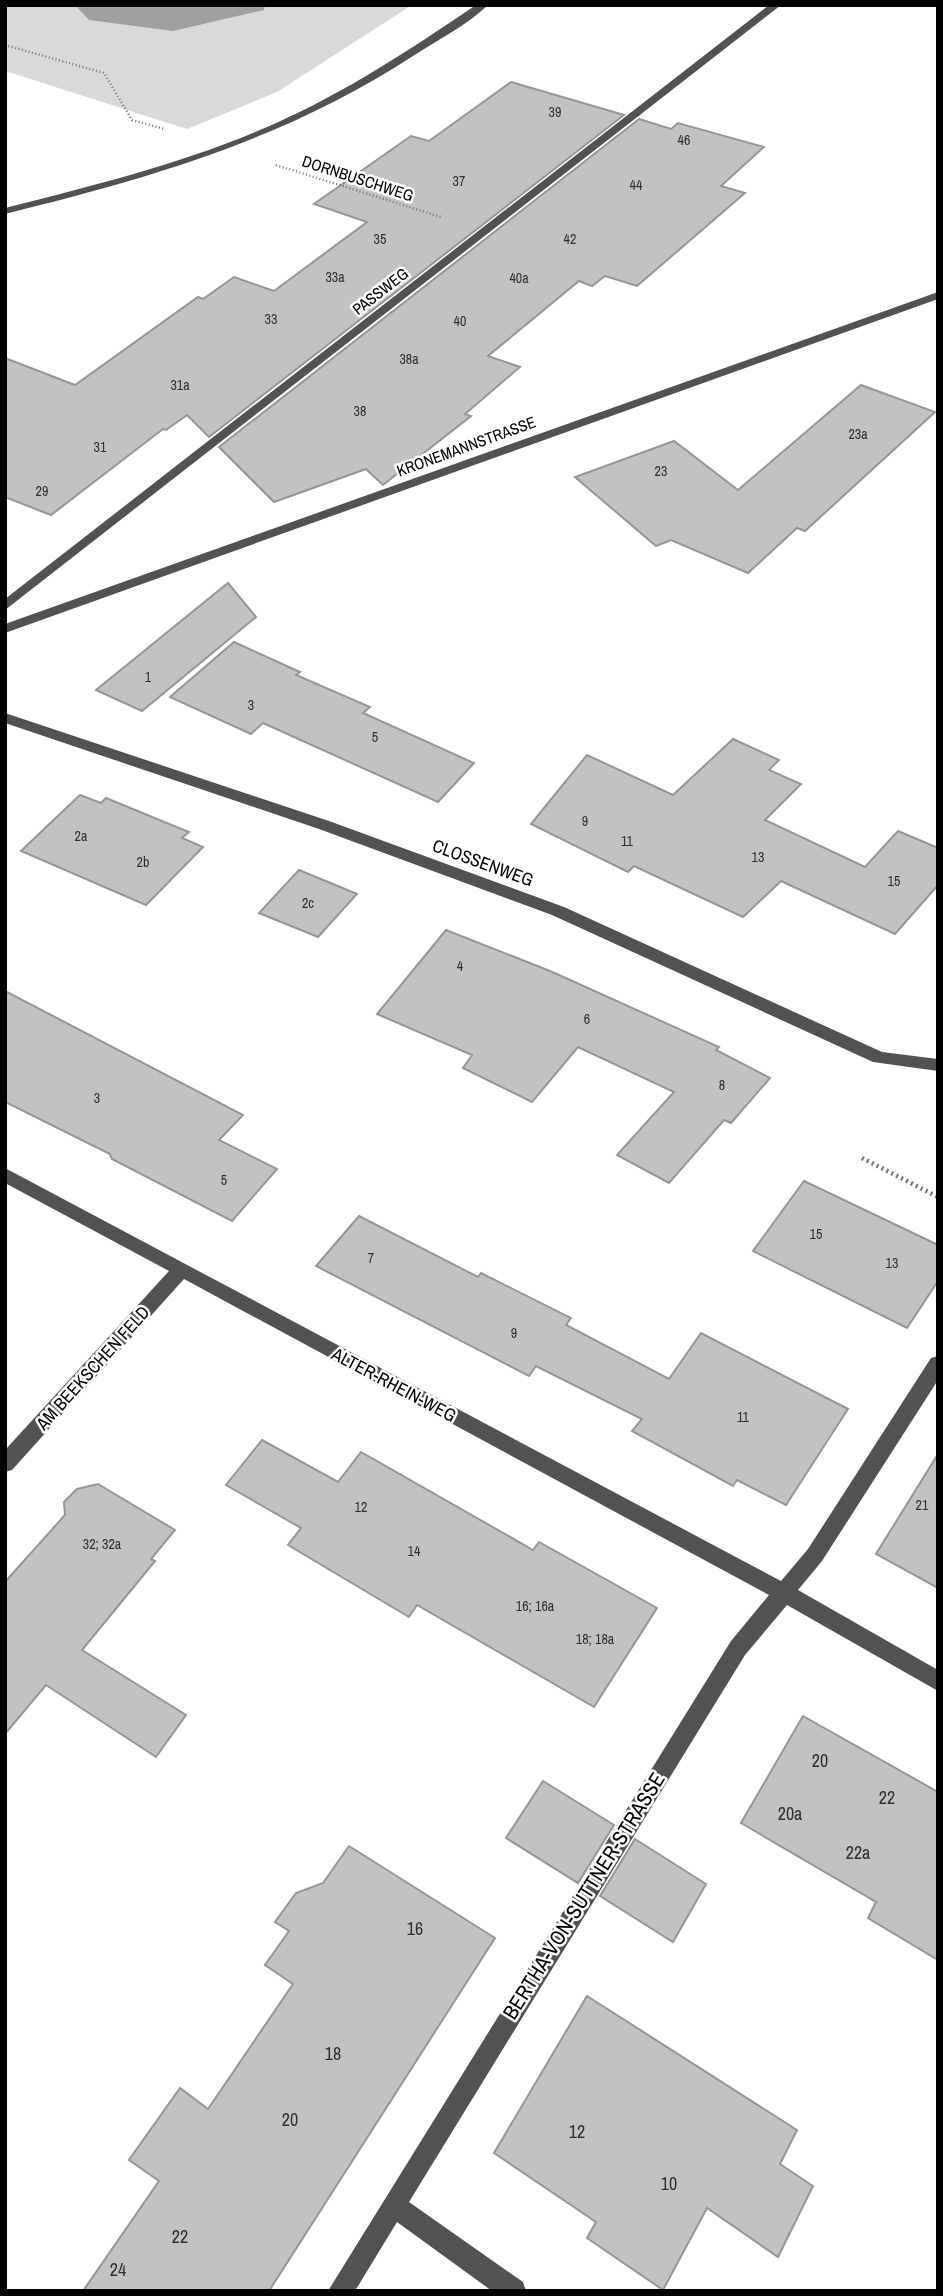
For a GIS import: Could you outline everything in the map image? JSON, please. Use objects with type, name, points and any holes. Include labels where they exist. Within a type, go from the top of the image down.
[{"type":"street","points":[[5,211],[108,185],[223,148],[312,110],[387,69],[483,5]]},
{"type":"street","name":"PASSWEG","points":[[5,606],[776,5]]},
{"type":"street","name":"KRONEMANNSTRASSE","points":[[5,629],[938,295]]},
{"type":"street","name":"CLOSSENWEG","points":[[5,719],[324,825],[558,911],[879,1058],[938,1065]]},
{"type":"street","name":"ALTER-RHEIN-WEG","points":[[5,1175],[783,1592],[938,1681]]},
{"type":"street","name":"AM BEEKSCHEN FELD","points":[[5,1464],[180,1271]]},
{"type":"street","points":[[783,1592],[815,1555],[938,1364]]},
{"type":"street","name":"BERTHA-VON-SUTTNER-STRASSE","points":[[340,2291],[738,1648],[783,1592]]},
{"type":"street","points":[[393,2205],[514,2291]]},
{"type":"path","name":"DORNBUSCHWEG","points":[[5,45],[104,73],[132,120],[485,231]]},
{"type":"path","points":[[862,1158],[938,1197]]},
{"type":"shaded area","points":[[5,5],[412,5],[277,92],[187,129],[5,71]]},
{"type":"shaded area","points":[[75,5],[265,5],[264,10],[173,31],[89,20]]},
{"type":"building","points":[[511,82],[624,115],[209,437],[187,415],[166,430],[163,429],[51,515],[5,497],[5,358],[75,385],[198,297],[203,299],[234,277],[274,291],[367,222],[314,204],[411,136],[429,141]]},
{"type":"building","points":[[639,119],[671,129],[678,123],[764,147],[721,186],[745,193],[637,286],[605,276],[592,286],[579,281],[488,356],[520,367],[465,414],[471,416],[383,485],[366,469],[274,502],[219,447]]},
{"type":"building","points":[[861,385],[935,412],[805,531],[797,528],[748,573],[671,540],[656,546],[575,477],[674,441],[738,490]]},
{"type":"building","points":[[228,583],[256,617],[142,711],[96,690]]},
{"type":"building","points":[[234,642],[300,672],[296,675],[370,707],[363,713],[474,763],[438,802],[263,723],[251,734],[170,697]]},
{"type":"building","points":[[733,739],[779,760],[769,770],[801,784],[765,820],[865,867],[898,831],[938,848],[938,885],[895,934],[781,881],[743,917],[634,866],[628,872],[531,824],[587,755],[673,795]]},
{"type":"building","points":[[80,795],[101,803],[106,798],[189,832],[182,838],[203,847],[146,905],[21,851]]},
{"type":"building","points":[[299,870],[357,894],[318,937],[259,913]]},
{"type":"building","points":[[446,930],[550,971],[719,1047],[716,1050],[770,1078],[731,1123],[724,1120],[669,1183],[617,1155],[674,1092],[578,1047],[532,1102],[463,1068],[472,1055],[377,1014]]},
{"type":"building","points":[[5,991],[243,1115],[219,1140],[277,1169],[232,1221],[112,1159],[110,1154],[5,1102]]},
{"type":"building","points":[[804,1181],[938,1245],[938,1281],[907,1328],[753,1251]]},
{"type":"building","points":[[359,1216],[478,1277],[481,1273],[571,1318],[566,1325],[669,1379],[701,1333],[848,1409],[786,1505],[737,1480],[733,1486],[632,1431],[642,1419],[536,1366],[529,1376],[316,1266]]},
{"type":"building","points":[[262,1440],[338,1482],[361,1452],[533,1550],[539,1542],[657,1608],[594,1707],[417,1605],[409,1617],[288,1545],[301,1528],[226,1485]]},
{"type":"building","points":[[938,1454],[938,1588],[876,1554]]},
{"type":"building","points":[[98,1484],[175,1530],[151,1559],[155,1561],[82,1650],[186,1715],[156,1757],[46,1685],[5,1734],[5,1582],[65,1515],[64,1502],[77,1489]]},
{"type":"building","points":[[803,1716],[938,1792],[938,1960],[868,1918],[876,1902],[741,1823]]},
{"type":"building","points":[[543,1781],[614,1825],[578,1883],[506,1838]]},
{"type":"building","points":[[635,1839],[706,1884],[673,1942],[600,1896]]},
{"type":"building","points":[[349,1846],[495,1938],[269,2291],[83,2291],[159,2181],[129,2160],[180,2088],[208,2109],[293,1984],[265,1965],[289,1931],[275,1922],[296,1893],[323,1883]]},
{"type":"building","points":[[587,1996],[797,2130],[780,2164],[813,2186],[778,2257],[707,2208],[663,2290],[587,2238],[596,2222],[494,2153]]}]
